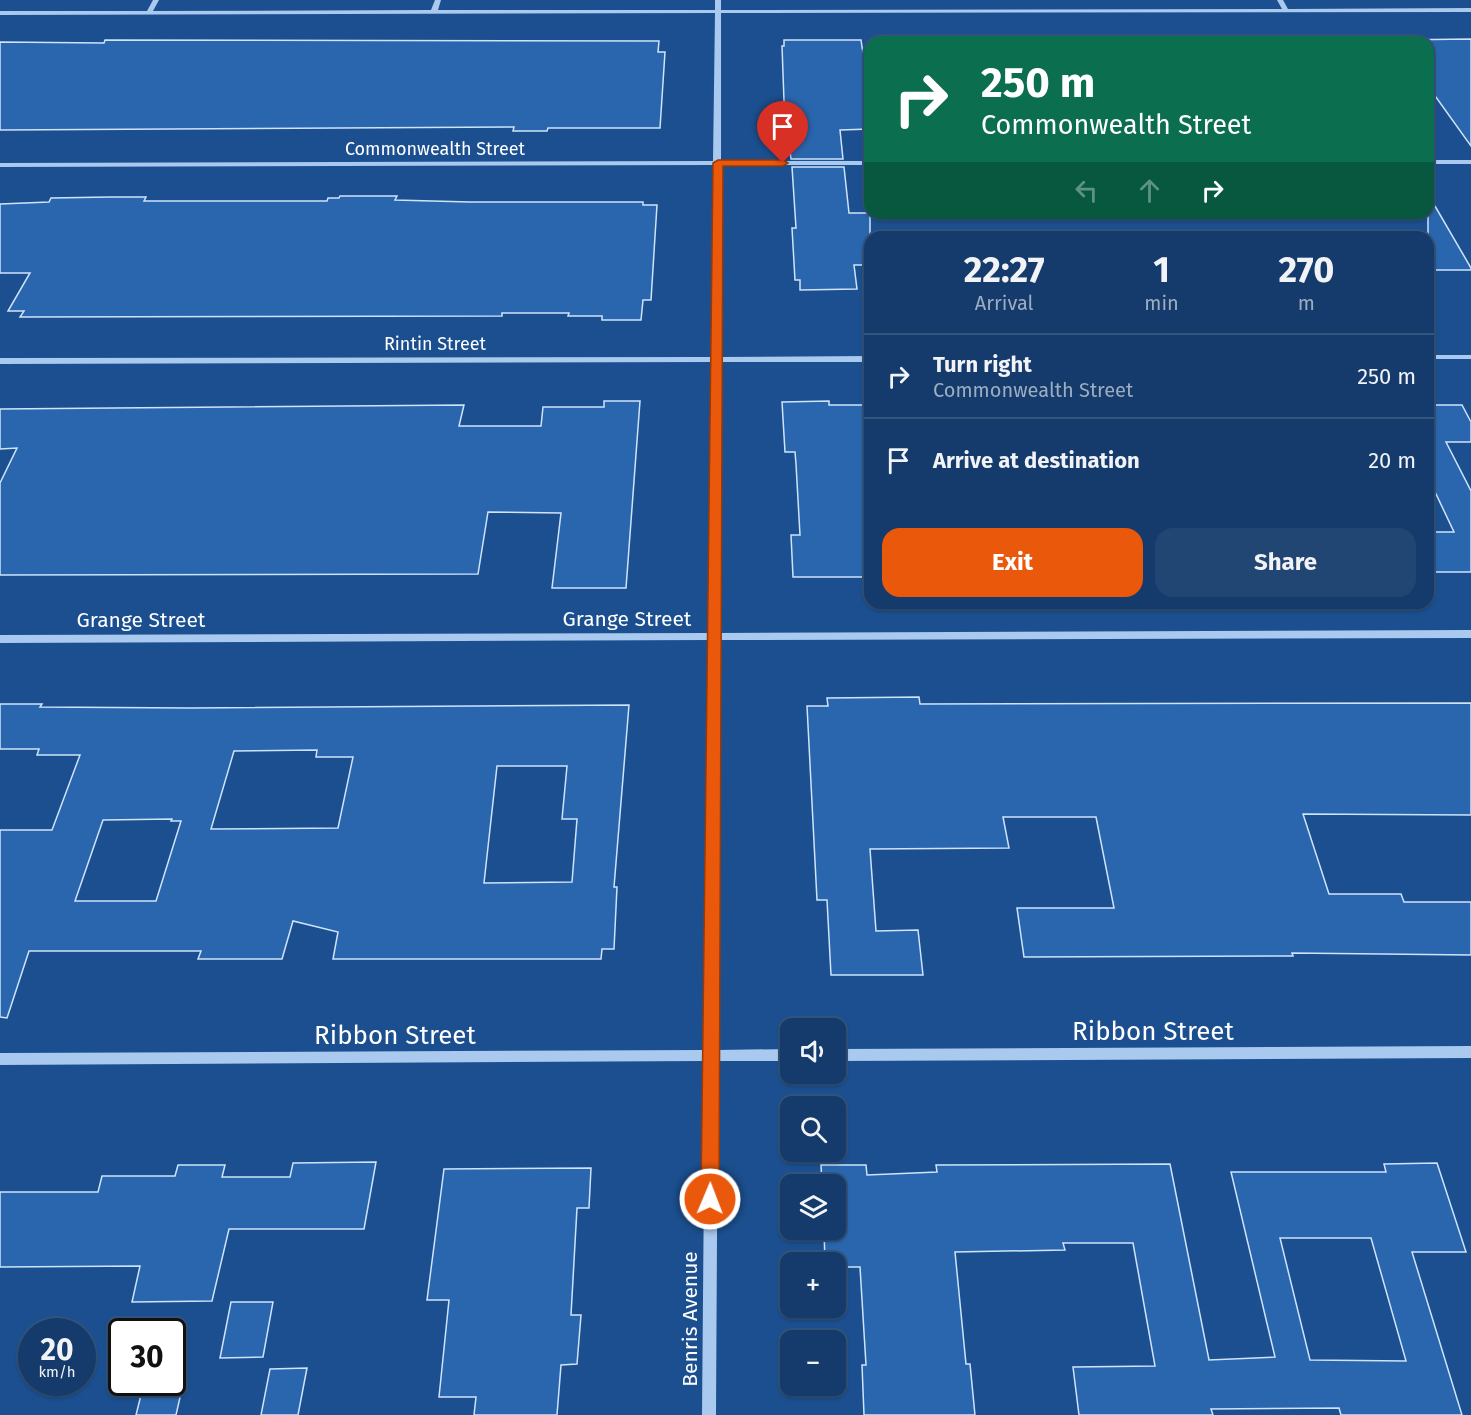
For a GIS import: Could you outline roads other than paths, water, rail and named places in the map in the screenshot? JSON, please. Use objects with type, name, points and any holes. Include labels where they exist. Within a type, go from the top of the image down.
[{"type":"street","points":[[149,13],[156,0]]},
{"type":"street","points":[[434,12],[438,0]]},
{"type":"street","points":[[1002,0],[1005,11]]},
{"type":"street","points":[[1280,0],[1286,10]]},
{"type":"street","points":[[0,13],[434,12],[718,6],[1005,11],[1471,10]]},
{"type":"street","name":"Benris Avenue","points":[[709,1415],[718,6]]},
{"type":"street","points":[[1434,162],[1471,162]]},
{"type":"street","name":"Commonwealth Street","points":[[0,165],[864,163]]},
{"type":"street","points":[[1434,357],[1471,357]]},
{"type":"street","name":"Rintin Street","points":[[0,361],[864,359]]},
{"type":"street","name":"Grange Street","points":[[0,639],[1471,634]]},
{"type":"street","name":"Ribbon Street","points":[[846,1055],[1471,1053]]},
{"type":"street","name":"Ribbon Street","points":[[0,1059],[780,1055]]}]
